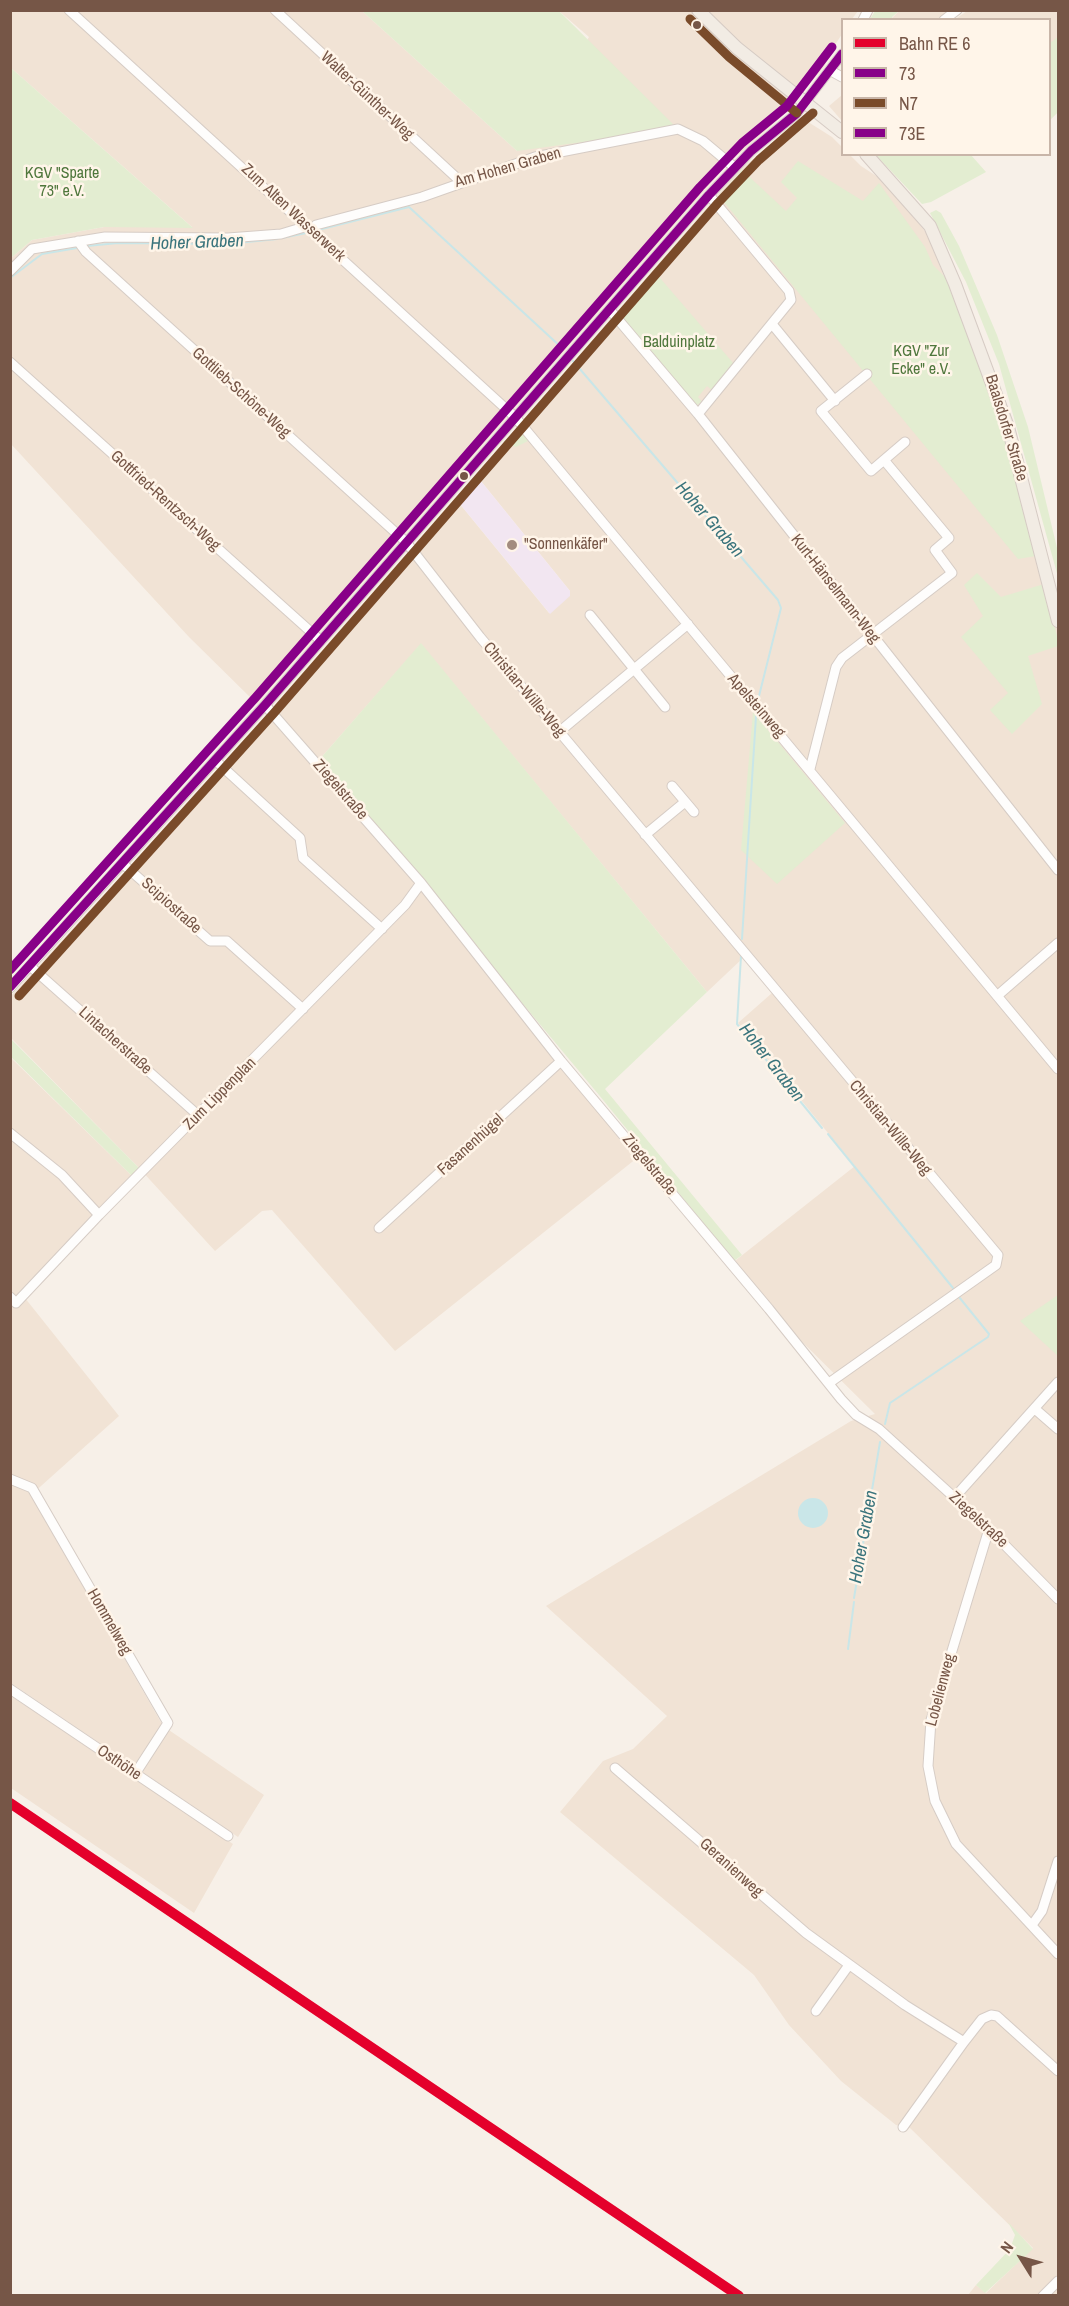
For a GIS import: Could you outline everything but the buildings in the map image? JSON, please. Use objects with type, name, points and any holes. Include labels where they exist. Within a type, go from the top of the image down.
[{"type":"main road","points":[[698,10],[737,48],[841,131]]},
{"type":"main road","name":"Baalsdorfer Straße","points":[[868,156],[930,226],[977,338],[1008,427],[1059,621]]},
{"type":"street","name":"Zum Alten Wasserwerk","points":[[69,10],[515,417]]},
{"type":"street","name":"Walter-Günther-Weg","points":[[275,10],[460,181]]},
{"type":"street","points":[[10,988],[216,761],[709,195],[734,167],[805,104],[841,57]]},
{"type":"street","points":[[831,71],[841,76]]},
{"type":"street","name":"Am Hohen Graben","points":[[10,271],[33,249],[105,237],[228,238],[280,234],[422,197],[460,181],[535,157],[678,129],[703,141],[734,167]]},
{"type":"street","points":[[698,414],[791,300],[789,291],[709,195]]},
{"type":"street","name":"Gottlieb-Schöne-Weg","points":[[78,241],[86,252],[406,542]]},
{"type":"street","name":"Kurt-Hänselmann-Weg","points":[[610,310],[698,414],[1059,870]]},
{"type":"street","points":[[772,324],[835,401]]},
{"type":"street","name":"Gottfried-Rentzsch-Weg","points":[[10,362],[320,640]]},
{"type":"street","points":[[867,374],[821,411],[871,471],[905,442]]},
{"type":"street","name":"Apelsteinweg","points":[[515,417],[810,768],[1059,1070]]},
{"type":"street","points":[[810,768],[836,667],[842,658],[952,573],[934,550],[949,538],[884,460]]},
{"type":"street","name":"Christian-Wille-Weg","points":[[406,542],[559,732],[998,1256],[996,1265],[829,1383]]},
{"type":"street","points":[[590,615],[665,707]]},
{"type":"street","points":[[559,732],[688,624]]},
{"type":"street","name":"Ziegelstraße","points":[[265,705],[421,883],[561,1060],[856,1415],[879,1429],[989,1529],[1059,1599]]},
{"type":"street","points":[[216,761],[300,838],[303,858],[382,928]]},
{"type":"street","points":[[672,786],[694,812]]},
{"type":"street","points":[[645,835],[685,802]]},
{"type":"street","name":"Scipiostraße","points":[[123,864],[210,941],[228,941],[303,1009]]},
{"type":"street","name":"Zum Lippenplan","points":[[14,1300],[199,1116],[405,905],[421,883]]},
{"type":"street","points":[[997,996],[1059,944]]},
{"type":"street","name":"Lintacherstraße","points":[[30,966],[199,1116]]},
{"type":"street","name":"Fasanenhügel","points":[[379,1228],[561,1060]]},
{"type":"street","points":[[10,1133],[62,1175],[99,1215]]},
{"type":"street","points":[[954,1498],[1059,1382]]},
{"type":"street","points":[[1035,1409],[1059,1429]]},
{"type":"street","name":"Hommelweg","points":[[10,1479],[32,1488],[168,1723],[135,1774]]},
{"type":"street","name":"Lobelienweg","points":[[989,1529],[931,1720],[928,1766],[939,1811],[956,1845],[1059,1954]]},
{"type":"street","name":"Osthöhe","points":[[10,1689],[228,1836]]},
{"type":"street","name":"Geranienweg","points":[[615,1768],[764,1898],[849,1965],[905,2005],[964,2042]]},
{"type":"street","points":[[1032,1925],[1042,1911],[1059,1862]]},
{"type":"street","points":[[816,2011],[849,1965]]},
{"type":"street","points":[[903,2127],[964,2042],[982,2019],[991,2014],[997,2016],[1059,2071]]},
{"type":"street","points":[[1043,2295],[1059,2281]]},
{"type":"shaded area","points":[[11,11],[362,11],[517,151],[589,37],[559,11],[858,11],[853,18],[841,18],[841,36],[828,56],[825,66],[779,119],[731,161],[684,133],[726,166],[257,704],[189,637],[11,444],[11,258],[32,240],[104,227],[192,227],[11,68]]},
{"type":"shaded area","points":[[899,11],[951,11],[939,18],[892,18]]},
{"type":"shaded area","points":[[967,11],[1058,11],[1058,112],[1051,119],[1051,18],[957,18]]},
{"type":"shaded area","points":[[841,96],[841,120],[829,106]]},
{"type":"shaded area","points":[[805,120],[832,137],[841,146],[841,156],[851,156],[861,166],[887,183],[927,234],[1005,428],[1058,632],[1058,2295],[968,2295],[976,2285],[986,2293],[1033,2248],[910,2128],[896,2125],[841,2081],[789,2025],[754,1975],[560,1812],[603,1761],[633,1749],[667,1716],[546,1606],[851,1421],[875,1414],[769,1309],[731,1264],[855,1166],[738,1023],[772,993],[743,958],[707,992],[421,644],[319,760],[272,708],[455,498],[549,613],[570,591],[476,475],[741,168]]},
{"type":"shaded area","name":"\"Sonnenkäfer\"","points":[[476,475],[570,591],[570,596],[550,614],[455,498]]},
{"type":"shaded area","points":[[265,719],[272,720],[406,871],[637,1158],[395,1351],[272,1210],[262,1211],[215,1251],[140,1169],[11,1038],[10,997]]},
{"type":"shaded area","points":[[10,1057],[132,1176],[21,1293],[119,1416],[31,1495],[163,1726],[264,1795],[238,1837],[11,1683]]},
{"type":"shaded area","points":[[10,1695],[233,1844],[194,1913],[11,1788]]},
{"type":"green space","points":[[875,10],[899,11],[892,18],[871,18]]},
{"type":"green space","points":[[362,11],[559,11],[678,129],[517,151]]},
{"type":"green space","points":[[1058,37],[1058,112],[1051,119],[1051,42]]},
{"type":"green space","name":"KGV \"Sparte 73\" e.V.","points":[[11,68],[193,228],[104,227],[32,240],[11,258]]},
{"type":"green space","points":[[877,156],[972,156],[986,172],[931,202],[922,204]]},
{"type":"green space","name":"KGV \"Zur Ecke\" e.V.","points":[[798,161],[863,201],[879,183],[925,247],[933,265],[949,281],[997,415],[1019,487],[1036,556],[1018,559],[719,196],[742,170],[786,211],[797,198],[781,182]]},
{"type":"green space","points":[[936,210],[941,213],[959,246],[997,335],[1028,427],[1058,552],[1058,577],[999,364],[966,282],[930,213]]},
{"type":"green space","name":"Balduinplatz","points":[[654,271],[734,364],[712,390],[707,386],[698,397],[702,402],[697,405],[617,313]]},
{"type":"green space","points":[[513,433],[521,433],[528,441],[516,447],[503,442]]},
{"type":"green space","points":[[977,573],[1001,597],[1044,584],[1058,640],[1058,646],[1028,656],[1042,704],[1012,734],[990,710],[1008,693],[961,637],[983,616],[964,585]]},
{"type":"green space","points":[[421,643],[707,992],[605,1089],[742,1255],[734,1261],[599,1095],[319,760]]},
{"type":"green space","points":[[753,712],[845,823],[777,884],[741,850]]},
{"type":"green space","points":[[10,1038],[140,1169],[132,1176],[11,1057]]},
{"type":"green space","points":[[1058,1295],[1058,1356],[1020,1321]]},
{"type":"green space","points":[[1008,2222],[1033,2249],[985,2293],[976,2285],[1010,2249],[1015,2235]]},
{"type":"water","points":[[813,1498],[824,1502],[828,1513],[824,1524],[813,1528],[802,1524],[798,1513],[802,1502]]},
{"type":"waterway","name":"Hoher Graben","points":[[318,230],[409,207],[562,348]]},
{"type":"waterway","name":"Hoher Graben","points":[[282,238],[306,233]]},
{"type":"waterway","name":"Hoher Graben","points":[[87,246],[118,243],[227,244],[277,239]]},
{"type":"waterway","name":"Hoher Graben","points":[[10,278],[42,254],[77,248]]},
{"type":"waterway","name":"Hoher Graben","points":[[573,361],[778,600],[781,608],[758,700]]},
{"type":"waterway","name":"Hoher Graben","points":[[742,939],[756,716]]},
{"type":"waterway","name":"Hoher Graben","points":[[741,956],[737,1024],[822,1128]]},
{"type":"waterway","name":"Hoher Graben","points":[[828,1134],[953,1288]]},
{"type":"waterway","name":"Hoher Graben","points":[[885,1424],[890,1403],[988,1337],[989,1334],[959,1297]]},
{"type":"waterway","name":"Hoher Graben","points":[[854,1598],[880,1442]]},
{"type":"waterway","name":"Hoher Graben","points":[[848,1649],[854,1602]]},
{"type":"transit line","name":"N7","points":[[690,19],[729,57],[797,113]]},
{"type":"transit line","name":"73E","points":[[10,970],[256,697],[700,187],[742,143],[787,106],[832,47]]},
{"type":"transit line","name":"73","points":[[10,987],[265,705],[709,195],[751,151],[796,114],[841,55]]},
{"type":"transit line","name":"N7","points":[[19,996],[274,713],[718,203],[759,160],[813,113]]},
{"type":"transit line","points":[[10,1803],[739,2296]]},
{"type":"place","name":"\"Sonnenkäfer\"","points":[[512,545]]}]
